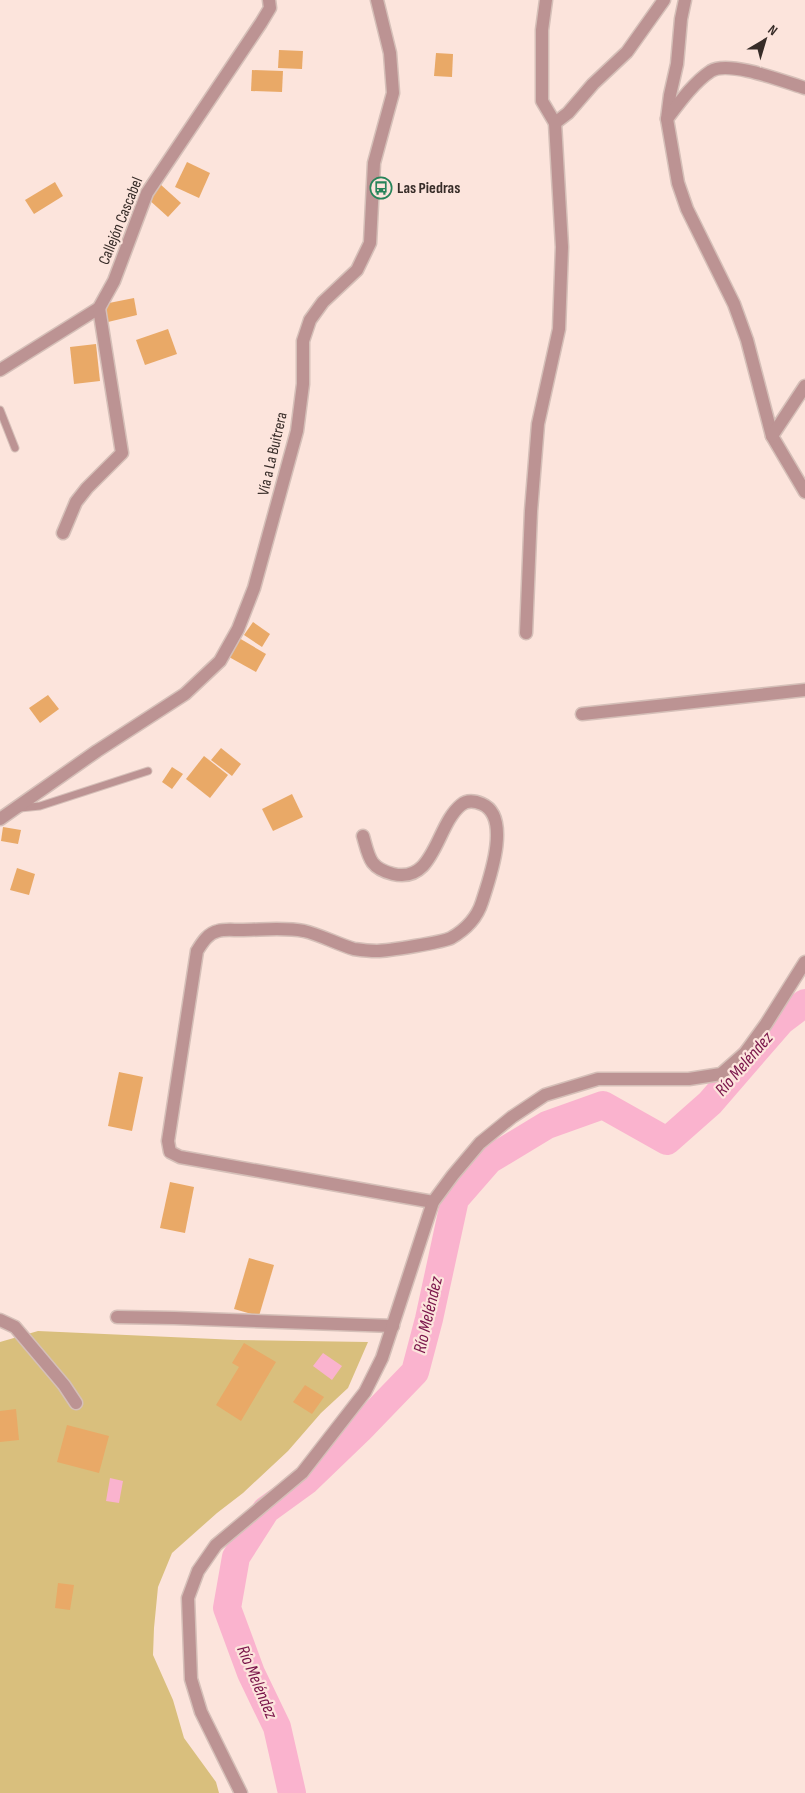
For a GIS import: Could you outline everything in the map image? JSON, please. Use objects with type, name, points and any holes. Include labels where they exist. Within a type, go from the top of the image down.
[{"type":"street","name":"Callejón Cascabel","points":[[0,370],[99,308],[114,282],[147,193],[261,23],[270,8],[269,0]]},
{"type":"street","name":"Vía a La Buitrera","points":[[0,819],[96,751],[185,694],[220,661],[238,629],[254,588],[297,431],[303,384],[303,341],[310,320],[323,302],[357,270],[370,243],[374,163],[393,93],[390,53],[377,0]]},
{"type":"street","points":[[526,633],[531,511],[538,424],[559,329],[562,247],[555,123],[542,100],[542,30],[546,0]]},
{"type":"street","points":[[555,123],[568,113],[593,84],[628,52],[664,0]]},
{"type":"street","points":[[685,0],[681,19],[677,64],[667,119],[678,183],[687,209],[734,304],[747,340],[772,436],[805,492]]},
{"type":"street","points":[[667,119],[690,90],[712,70],[728,68],[748,71],[805,88]]},
{"type":"street","points":[[63,532],[76,502],[86,488],[122,454],[99,308]]},
{"type":"street","points":[[772,436],[805,386]]},
{"type":"street","points":[[582,714],[805,690]]},
{"type":"street","points":[[363,836],[369,858],[382,871],[403,876],[414,874],[424,866],[455,813],[462,805],[471,801],[484,804],[493,813],[497,826],[495,861],[482,905],[468,927],[449,939],[378,951],[355,949],[305,932],[290,929],[217,931],[205,938],[196,951],[168,1141],[170,1152],[180,1157],[433,1202]]},
{"type":"street","points":[[241,1793],[201,1712],[191,1679],[188,1598],[198,1572],[216,1545],[302,1473],[365,1392],[382,1358],[433,1202],[480,1143],[512,1117],[545,1095],[598,1079],[688,1079],[721,1074],[745,1053],[766,1024],[805,962]]},
{"type":"street","points":[[117,1318],[174,1318],[393,1326]]},
{"type":"street","points":[[0,1320],[16,1327],[64,1385],[76,1403]]},
{"type":"lane","points":[[0,410],[15,448]]},
{"type":"lane","points":[[14,809],[40,806],[148,771]]},
{"type":"shaded area","points":[[38,1331],[237,1340],[368,1342],[348,1388],[321,1413],[288,1451],[243,1493],[217,1513],[172,1553],[158,1587],[153,1655],[173,1700],[184,1738],[216,1782],[219,1793],[0,1793],[0,1342]]},
{"type":"shaded area","points":[[323,1353],[342,1366],[332,1380],[313,1366]]},
{"type":"shaded area","points":[[110,1478],[123,1481],[119,1503],[106,1501]]},
{"type":"building","points":[[279,50],[303,51],[302,69],[278,68]]},
{"type":"building","points":[[436,53],[453,54],[452,77],[434,76]]},
{"type":"building","points":[[252,70],[283,71],[282,92],[251,91]]},
{"type":"building","points":[[187,162],[210,173],[199,198],[175,187]]},
{"type":"building","points":[[55,182],[63,196],[34,214],[25,200]]},
{"type":"building","points":[[160,184],[181,203],[168,217],[147,198]]},
{"type":"building","points":[[134,298],[137,315],[108,322],[104,304]]},
{"type":"building","points":[[168,329],[177,354],[145,365],[136,340]]},
{"type":"building","points":[[96,344],[100,381],[74,384],[70,347]]},
{"type":"building","points":[[253,622],[270,634],[262,647],[244,635]]},
{"type":"building","points":[[239,638],[266,654],[256,672],[229,657]]},
{"type":"building","points":[[48,695],[59,709],[40,723],[29,708]]},
{"type":"building","points":[[221,748],[241,764],[232,776],[211,760]]},
{"type":"building","points":[[204,756],[228,775],[210,798],[186,779]]},
{"type":"building","points":[[172,767],[183,774],[172,789],[162,782]]},
{"type":"building","points":[[292,794],[303,817],[273,831],[262,809]]},
{"type":"building","points":[[3,827],[21,830],[18,844],[1,841]]},
{"type":"building","points":[[17,868],[35,874],[29,895],[10,890]]},
{"type":"building","points":[[119,1072],[143,1077],[132,1131],[108,1126]]},
{"type":"building","points":[[170,1182],[194,1187],[185,1233],[160,1228]]},
{"type":"building","points":[[249,1258],[274,1265],[259,1316],[234,1309]]},
{"type":"building","points":[[244,1343],[276,1362],[241,1421],[216,1405],[239,1367],[232,1363]]},
{"type":"building","points":[[305,1385],[324,1397],[312,1414],[293,1402]]},
{"type":"building","points":[[16,1409],[19,1440],[0,1442],[0,1411]]},
{"type":"building","points":[[67,1425],[109,1436],[99,1473],[57,1462]]},
{"type":"building","points":[[58,1583],[74,1585],[70,1610],[55,1608]]},
{"type":"waterway","name":"Río Meléndez","points":[[292,1793],[277,1727],[251,1673],[227,1608],[236,1557],[266,1510],[306,1481],[415,1372],[429,1319],[455,1199],[489,1160],[547,1125],[603,1105],[667,1141],[710,1103],[781,1021],[805,1003]]},
{"type":"place","name":"Las Piedras","points":[[381,188]]}]
